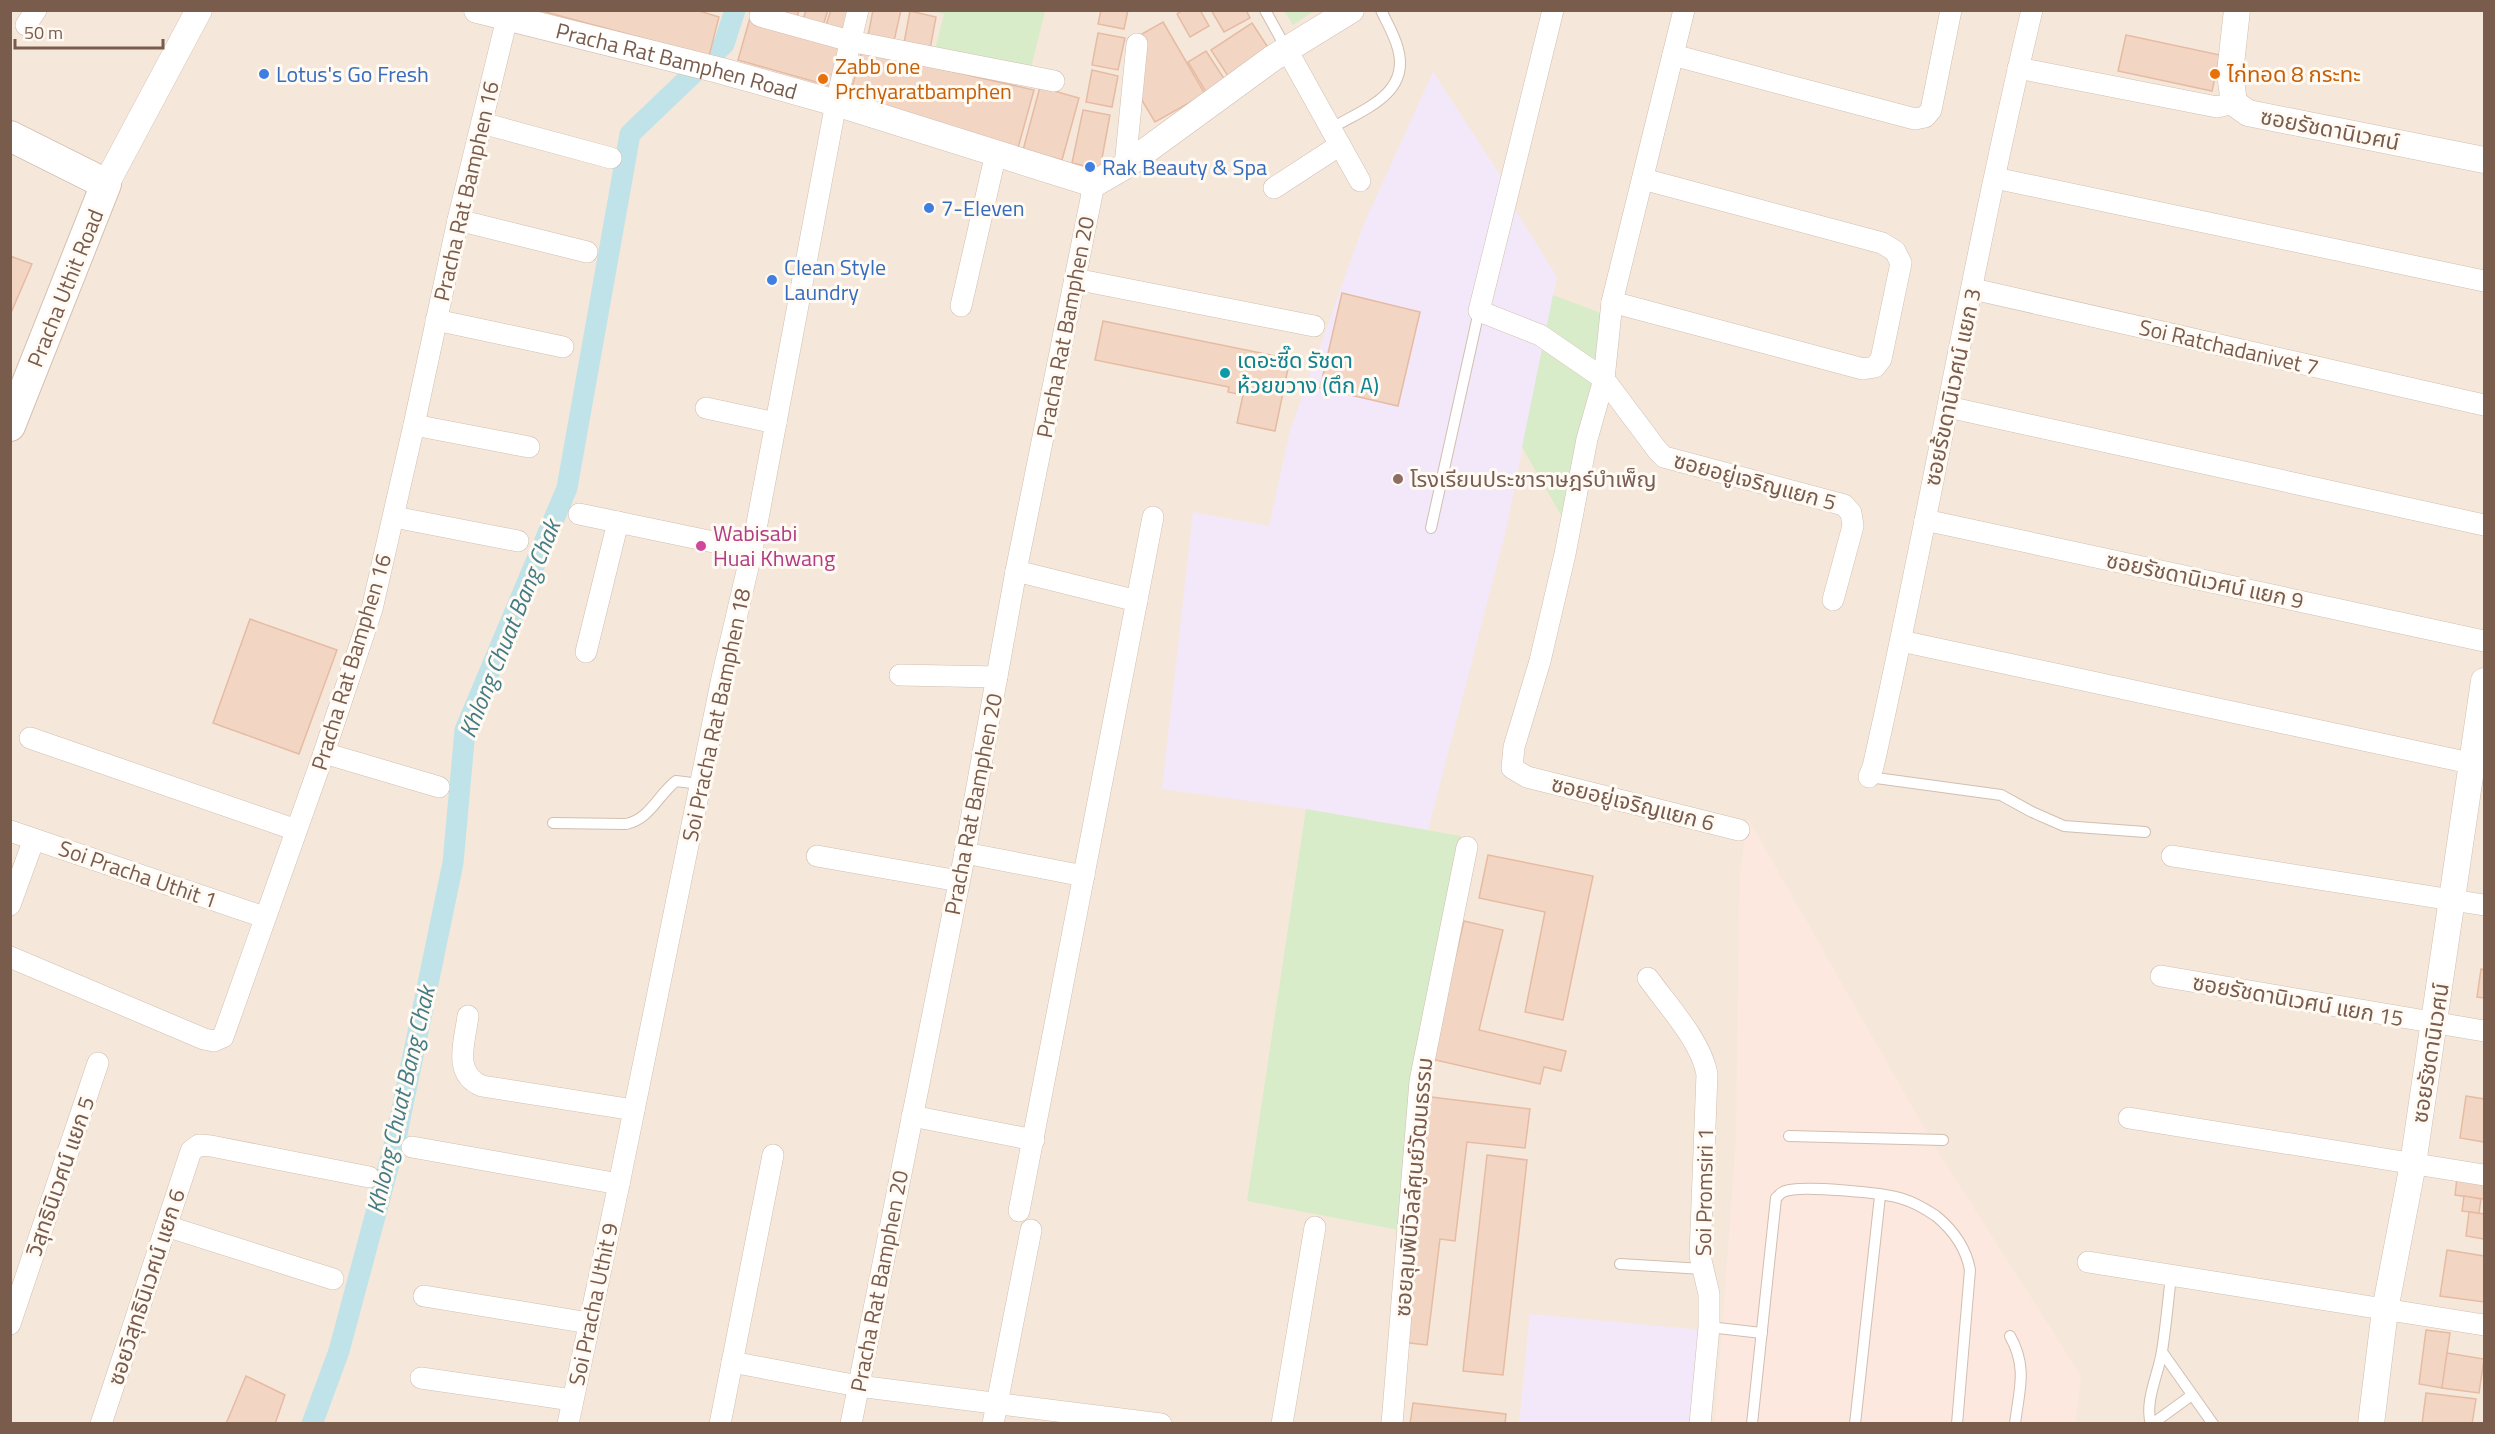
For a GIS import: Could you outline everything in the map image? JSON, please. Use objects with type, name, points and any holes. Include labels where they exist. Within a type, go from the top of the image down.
[{"type":"main road","points":[[10,136],[106,184]]},
{"type":"main road","name":"Pracha Uthit Road","points":[[10,426],[106,184]]},
{"type":"street","points":[[106,184],[199,10]]},
{"type":"street","name":"Pracha Rat Bamphen Road","points":[[477,10],[507,15],[681,60],[836,103],[1094,184]]},
{"type":"street","name":"Soi Pracha Rat Bamphen 18","points":[[619,1184],[722,678],[752,550],[836,103],[858,10]]},
{"type":"street","points":[[1094,184],[1125,166],[1273,58],[1351,10]]},
{"type":"street","points":[[1552,10],[1479,311],[1540,336],[1604,379],[1612,302],[1684,10]]},
{"type":"street","points":[[1673,55],[1915,119],[1925,117],[1931,110],[1951,10]]},
{"type":"street","name":"ซอยร้ขดานิเวศน์ แยก 3","points":[[1872,770],[1901,641],[1995,178],[2032,10]]},
{"type":"street","name":"ซอยรัชดานิเวศน์","points":[[2237,10],[2230,73],[2234,103],[2248,113],[2484,160]]},
{"type":"street","name":"Pracha Rat Bamphen 16","points":[[10,957],[213,1041],[223,1037],[324,753],[372,609],[458,220],[507,15]]},
{"type":"street","points":[[760,16],[850,41],[1054,81]]},
{"type":"street","points":[[1125,166],[1137,44]]},
{"type":"street","points":[[1287,50],[1339,135],[1360,180]]},
{"type":"street","points":[[2018,68],[2217,107],[2234,103]]},
{"type":"street","points":[[482,123],[611,158]]},
{"type":"street","points":[[1274,188],[1339,135]]},
{"type":"street","points":[[961,306],[996,153]]},
{"type":"street","points":[[1612,302],[1863,369],[1875,367],[1881,358],[1900,263],[1895,251],[1882,243],[1643,178]]},
{"type":"street","points":[[1995,178],[2484,281]]},
{"type":"street","name":"Pracha Rat Bamphen 20","points":[[851,1424],[965,853],[1016,571],[1094,184]]},
{"type":"street","points":[[458,220],[586,252]]},
{"type":"street","points":[[1075,279],[1314,326]]},
{"type":"street","name":"Soi Ratchadanivet 7","points":[[1973,289],[2484,405]]},
{"type":"street","points":[[436,320],[563,347]]},
{"type":"street","name":"ซอยอยู่เจริญแยก 5","points":[[1604,379],[1664,457],[1844,505],[1851,513],[1853,526],[1833,600]]},
{"type":"street","name":"ซอยอยู่เจริญแยก 6","points":[[1604,379],[1587,440],[1565,554],[1540,661],[1514,747],[1512,768],[1527,777],[1739,830]]},
{"type":"street","points":[[1948,407],[2484,525]]},
{"type":"street","points":[[706,408],[776,423]]},
{"type":"street","points":[[414,425],[529,447]]},
{"type":"street","points":[[579,514],[752,550]]},
{"type":"street","points":[[394,517],[518,541]]},
{"type":"street","points":[[1019,1211],[1152,517]]},
{"type":"street","name":"ซอยรัชดานิเวศน์ แยก 9","points":[[1925,520],[2484,641]]},
{"type":"street","points":[[586,652],[618,522]]},
{"type":"street","points":[[1016,571],[1137,601]]},
{"type":"street","points":[[1901,641],[2479,765]]},
{"type":"street","points":[[900,675],[997,677]]},
{"type":"street","name":"ซอยรัชดานิเวศน์","points":[[2371,1424],[2385,1310],[2413,1164],[2453,900],[2479,765],[2484,681]]},
{"type":"street","points":[[30,738],[296,830]]},
{"type":"street","points":[[324,753],[439,787]]},
{"type":"street","name":"Soi Pracha Uthit 1","points":[[10,831],[264,917]]},
{"type":"street","points":[[10,905],[34,838]]},
{"type":"street","name":"ซอยลุมพินีวิลล์ศูนย์วัฒนธรรม","points":[[1392,1424],[1420,1081],[1467,847]]},
{"type":"street","points":[[965,853],[1084,876]]},
{"type":"street","points":[[817,856],[959,881]]},
{"type":"street","points":[[2172,856],[2484,905]]},
{"type":"street","name":"ซอยรัชดานิเวศน์ แยก 15","points":[[2161,976],[2484,1031]]},
{"type":"street","name":"Soi Promsiri 1","points":[[1648,978],[1705,1059],[1707,1074],[1700,1256],[1710,1294],[1700,1424]]},
{"type":"street","points":[[468,1016],[463,1062],[465,1074],[473,1082],[634,1110]]},
{"type":"street","name":"วิสุทธินิเวศน์ แยก 5","points":[[10,1324],[98,1063]]},
{"type":"street","points":[[912,1116],[1034,1140]]},
{"type":"street","points":[[2129,1118],[2484,1174]]},
{"type":"street","name":"ซอยวิสุทธินิเวศน์ แยก 6","points":[[101,1424],[191,1151],[199,1145],[211,1146],[369,1177]]},
{"type":"street","points":[[412,1147],[619,1184]]},
{"type":"street","points":[[720,1424],[773,1155]]},
{"type":"street","name":"Soi Pracha Uthit 9","points":[[568,1424],[619,1184]]},
{"type":"street","points":[[166,1226],[333,1279]]},
{"type":"street","points":[[1282,1424],[1315,1227]]},
{"type":"street","points":[[995,1414],[1031,1230]]},
{"type":"street","points":[[2088,1262],[2484,1325]]},
{"type":"street","points":[[424,1296],[589,1323]]},
{"type":"street","points":[[732,1362],[995,1414],[1161,1424]]},
{"type":"street","points":[[421,1378],[572,1400]]},
{"type":"lane","points":[[1265,10],[1287,50]]},
{"type":"lane","points":[[1339,135],[1382,100],[1395,83],[1400,63],[1399,51],[1381,10]]},
{"type":"lane","points":[[1431,528],[1479,311]]},
{"type":"lane","points":[[1872,770],[2001,795],[2064,826],[2145,832]]},
{"type":"lane","points":[[553,823],[626,824],[636,822],[676,781],[700,784]]},
{"type":"lane","points":[[1789,1136],[1943,1140]]},
{"type":"lane","points":[[1752,1424],[1776,1198],[1783,1192],[1795,1189],[1836,1190],[1902,1198],[1935,1216],[1952,1231],[1967,1256],[1970,1270],[1957,1424]]},
{"type":"lane","points":[[1855,1424],[1880,1196]]},
{"type":"lane","points":[[1620,1264],[1703,1269]]},
{"type":"lane","points":[[2171,1276],[2162,1352],[2148,1415],[2151,1424],[2193,1395]]},
{"type":"lane","points":[[1709,1327],[1762,1333]]},
{"type":"lane","points":[[2010,1336],[2019,1352],[2022,1368],[2015,1424]]},
{"type":"lane","points":[[2162,1352],[2213,1424]]},
{"type":"shaded area","points":[[10,11],[2484,11],[2484,1423],[11,1423]]},
{"type":"shaded area","name":"โรงเรียนประชาราษฎร์บำเพ็ญ","points":[[1433,72],[1504,181],[1516,211],[1557,277],[1506,530],[1428,830],[1306,809],[1162,789],[1193,512],[1269,526],[1290,431],[1363,226]]},
{"type":"shaded area","points":[[1748,819],[1938,1152],[2081,1376],[2075,1423],[1715,1424],[1736,1142],[1740,873]]},
{"type":"shaded area","points":[[1530,1314],[1703,1330],[1694,1423],[1519,1424]]},
{"type":"green space","points":[[930,11],[1045,11],[1031,68],[935,49],[944,14]]},
{"type":"green space","points":[[1284,11],[1314,11],[1293,25]]},
{"type":"green space","points":[[1553,295],[1606,315],[1566,524],[1522,447]]},
{"type":"green space","points":[[1306,809],[1461,836],[1415,1058],[1399,1230],[1247,1201]]},
{"type":"building","points":[[538,10],[696,10],[719,17],[709,56]]},
{"type":"building","points":[[777,10],[799,10],[796,21]]},
{"type":"building","points":[[806,10],[828,10],[822,29],[802,23]]},
{"type":"building","points":[[831,10],[853,10],[846,34],[825,28]]},
{"type":"building","points":[[873,10],[901,10],[894,41],[868,36]]},
{"type":"building","points":[[1101,10],[1128,10],[1124,29],[1098,24]]},
{"type":"building","points":[[1183,10],[1200,10],[1209,26],[1190,37],[1177,14]]},
{"type":"building","points":[[1211,10],[1246,10],[1250,18],[1224,32]]},
{"type":"building","points":[[910,11],[936,17],[930,49],[904,43]]},
{"type":"building","points":[[750,18],[842,43],[830,86],[738,60]]},
{"type":"building","points":[[1163,22],[1205,94],[1155,122],[1134,87],[1142,34]]},
{"type":"building","points":[[1252,23],[1269,49],[1228,76],[1211,50]]},
{"type":"building","points":[[1098,33],[1125,38],[1118,70],[1092,65]]},
{"type":"building","points":[[2126,35],[2220,55],[2212,91],[2118,71]]},
{"type":"building","points":[[862,51],[1034,90],[1018,148],[850,95]]},
{"type":"building","points":[[1206,51],[1225,80],[1206,92],[1188,62]]},
{"type":"building","points":[[1092,70],[1118,76],[1112,107],[1086,102]]},
{"type":"building","points":[[1040,87],[1079,98],[1062,160],[1023,150]]},
{"type":"building","points":[[1083,110],[1110,115],[1100,169],[1072,163]]},
{"type":"building","points":[[10,256],[32,264],[10,315]]},
{"type":"building","points":[[1342,293],[1420,312],[1398,406],[1320,388]]},
{"type":"building","name":"เดอะซี๊ด รัชดา ห้วยขวาง (ตึก A)","points":[[1103,321],[1290,359],[1275,431],[1237,423],[1243,395],[1228,392],[1229,387],[1095,360]]},
{"type":"building","points":[[250,619],[337,650],[299,754],[213,723]]},
{"type":"building","points":[[1488,855],[1593,876],[1563,1020],[1525,1012],[1545,912],[1479,898]]},
{"type":"building","points":[[1464,921],[1503,930],[1479,1030],[1566,1051],[1561,1071],[1544,1067],[1540,1084],[1431,1059]]},
{"type":"building","points":[[2481,969],[2484,970],[2484,998],[2477,997]]},
{"type":"building","points":[[2466,1096],[2484,1099],[2484,1142],[2460,1138]]},
{"type":"building","points":[[1431,1097],[1530,1109],[1525,1148],[1467,1142],[1455,1241],[1440,1239],[1427,1345],[1401,1342]]},
{"type":"building","points":[[1487,1155],[1527,1160],[1503,1375],[1463,1371]]},
{"type":"building","points":[[2457,1178],[2484,1182],[2484,1199],[2455,1195]]},
{"type":"building","points":[[2464,1196],[2481,1199],[2479,1213],[2462,1211]]},
{"type":"building","points":[[2469,1212],[2484,1214],[2484,1239],[2466,1236]]},
{"type":"building","points":[[2447,1250],[2484,1256],[2484,1302],[2440,1296]]},
{"type":"building","points":[[2426,1330],[2450,1333],[2442,1388],[2419,1384]]},
{"type":"building","points":[[2447,1353],[2484,1359],[2479,1393],[2442,1388]]},
{"type":"building","points":[[246,1376],[285,1395],[275,1424],[226,1424]]},
{"type":"building","points":[[2426,1393],[2476,1399],[2472,1424],[2422,1424]]},
{"type":"building","points":[[1413,1403],[1506,1414],[1505,1424],[1410,1424]]},
{"type":"waterway","name":"Khlong Chuat Bang Chak","points":[[312,1424],[339,1351],[396,1138],[453,863],[465,730],[567,488],[630,134],[724,44],[735,10]]},
{"type":"place","name":"Lotus's Go Fresh","points":[[264,74]]},
{"type":"place","name":"ไก่ทอด 8 กระทะ","points":[[2215,74]]},
{"type":"place","name":"Zabb one Prchyaratbamphen","points":[[823,79]]},
{"type":"place","name":"Rak Beauty & Spa","points":[[1090,167]]},
{"type":"place","name":"7-Eleven","points":[[929,208]]},
{"type":"place","name":"Clean Style Laundry","points":[[772,280]]},
{"type":"place","name":"เดอะซี๊ด รัชดา ห้วยขวาง (ตึก A)","points":[[1225,373]]},
{"type":"place","name":"โรงเรียนประชาราษฎร์บำเพ็ญ","points":[[1398,479]]},
{"type":"place","name":"Wabisabi Huai Khwang","points":[[701,546]]}]
